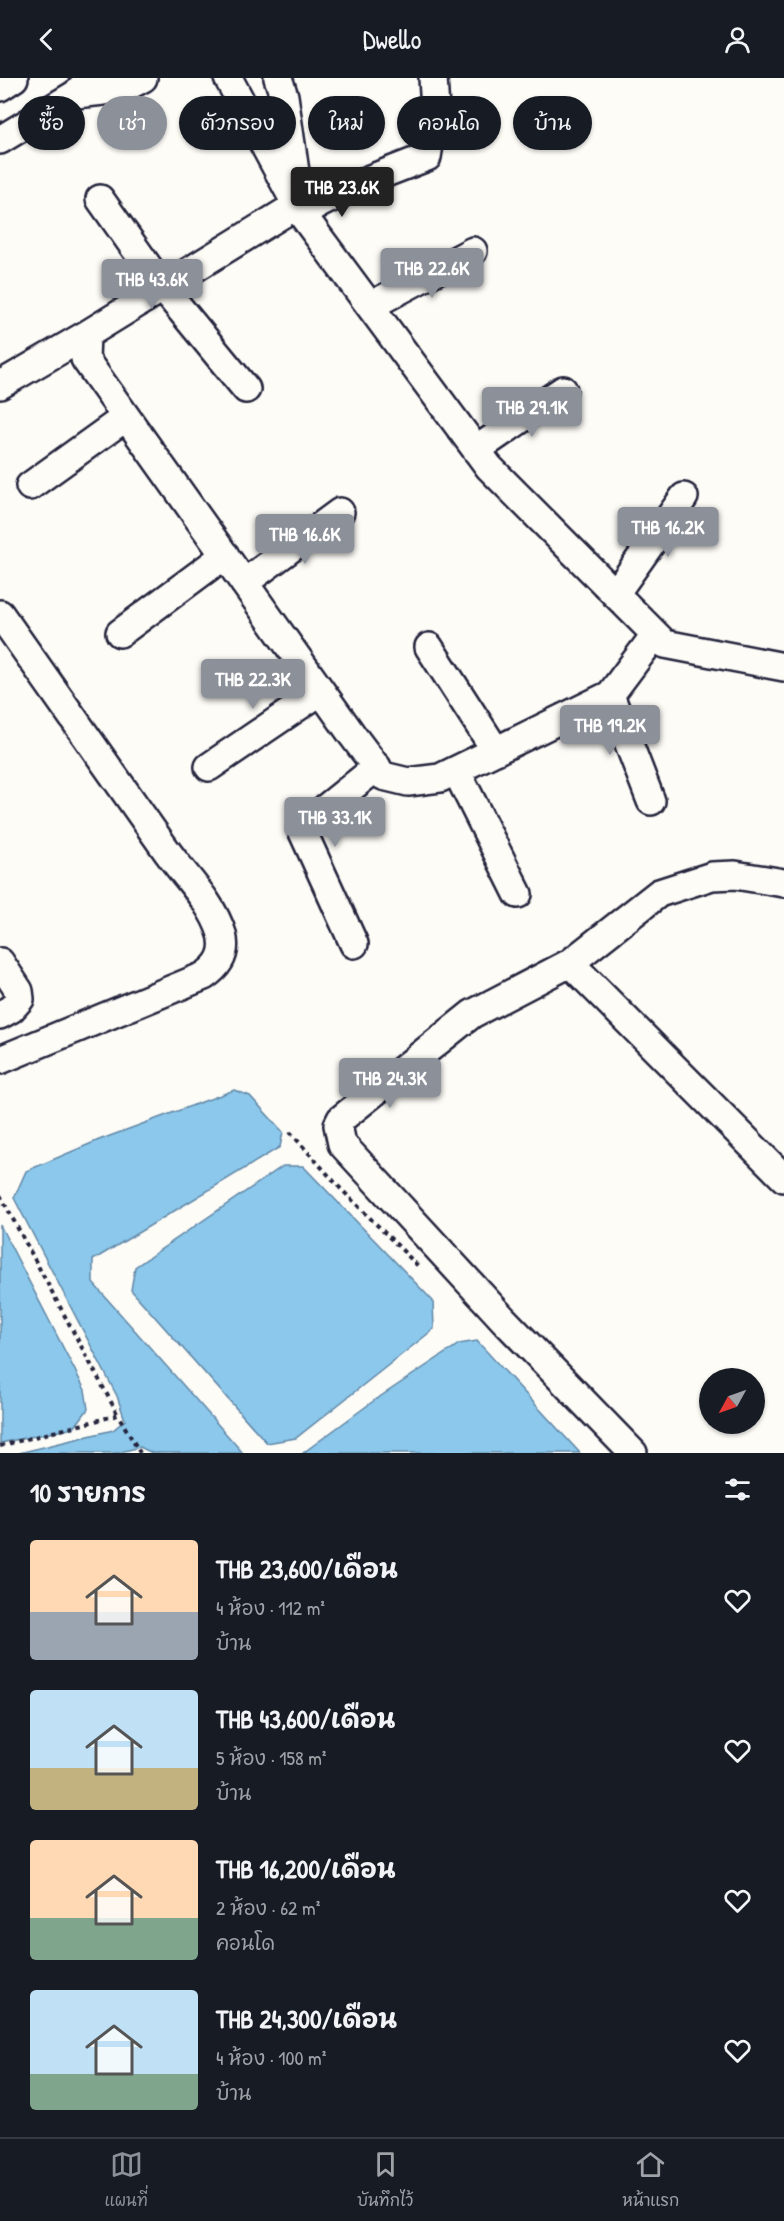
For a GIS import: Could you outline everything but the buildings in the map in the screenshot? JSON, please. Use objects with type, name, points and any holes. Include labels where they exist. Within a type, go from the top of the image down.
[{"type":"street","points":[[0,87],[14,78]]},
{"type":"street","points":[[0,140],[83,86],[122,89],[143,78]]},
{"type":"street","points":[[228,78],[299,209],[489,467],[665,644],[784,667]]},
{"type":"street","points":[[278,78],[284,96],[299,209]]},
{"type":"street","points":[[0,385],[299,209],[427,157],[435,109],[434,78]]},
{"type":"street","points":[[100,199],[164,288],[246,388]]},
{"type":"street","points":[[370,306],[473,251]]},
{"type":"street","points":[[86,335],[85,359],[383,776],[408,782],[440,778],[610,695],[656,634]]},
{"type":"street","points":[[476,450],[563,390]]},
{"type":"street","points":[[30,486],[126,417]]},
{"type":"street","points":[[615,594],[684,497]]},
{"type":"street","points":[[244,583],[340,512]]},
{"type":"street","points":[[120,633],[225,555]]},
{"type":"street","points":[[0,614],[177,866],[212,910],[222,936],[223,955],[217,967],[204,976],[0,1060]]},
{"type":"street","points":[[429,646],[496,751]]},
{"type":"street","points":[[209,767],[321,691]]},
{"type":"street","points":[[610,695],[651,801]]},
{"type":"street","points":[[354,944],[301,828],[376,767]]},
{"type":"street","points":[[456,770],[518,894]]},
{"type":"street","points":[[633,1453],[504,1320],[342,1144],[337,1129],[341,1119],[472,1014],[570,963],[659,893],[712,876],[735,875],[784,882]]},
{"type":"street","points":[[0,962],[20,991],[20,999],[11,1009],[0,1015]]},
{"type":"street","points":[[570,963],[784,1178]]},
{"type":"path","points":[[0,1195],[140,1453]]},
{"type":"path","points":[[0,1446],[118,1415]]},
{"type":"water","points":[[234,1090],[250,1096],[283,1132],[280,1147],[93,1260],[93,1283],[243,1453],[152,1453],[140,1447],[117,1453],[19,1453],[113,1430],[125,1420],[117,1396],[14,1198],[26,1171],[99,1140]]},
{"type":"water","points":[[283,1166],[303,1166],[433,1301],[434,1329],[296,1438],[267,1443],[131,1290],[135,1267]]},
{"type":"water","points":[[0,1225],[85,1390],[88,1409],[74,1428],[0,1443]]},
{"type":"water","points":[[477,1341],[580,1453],[303,1453],[372,1402],[459,1344]]}]
